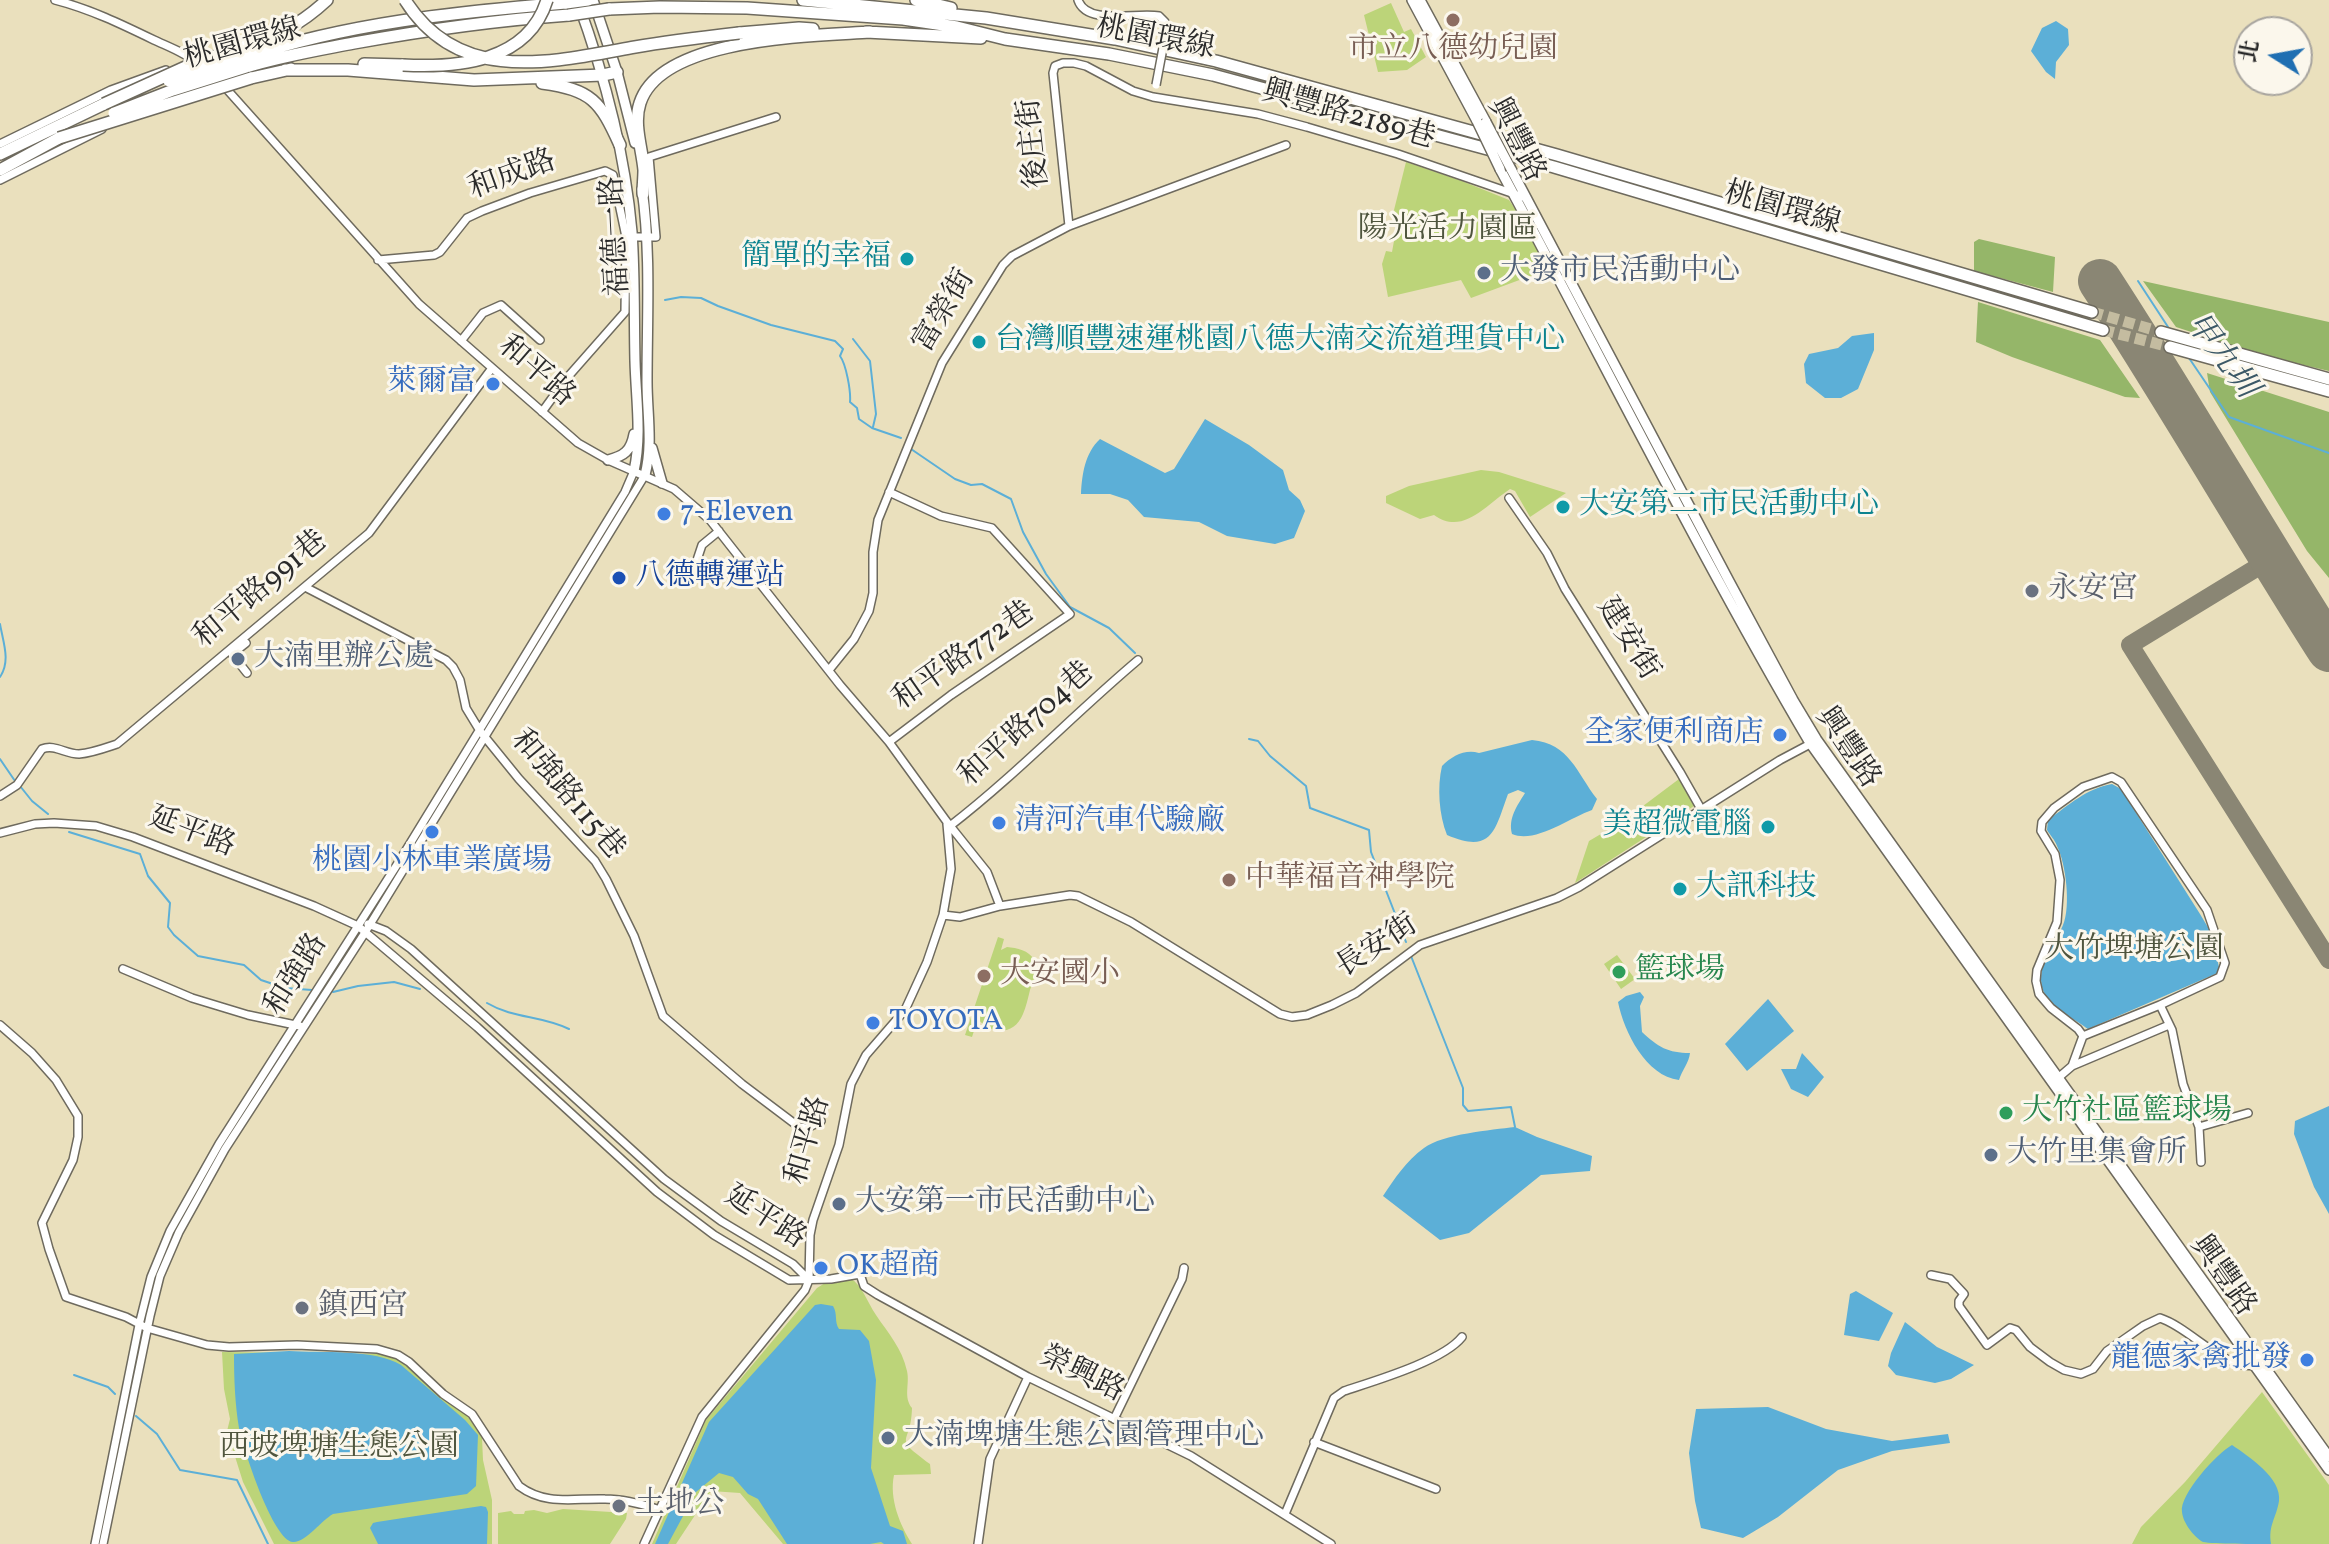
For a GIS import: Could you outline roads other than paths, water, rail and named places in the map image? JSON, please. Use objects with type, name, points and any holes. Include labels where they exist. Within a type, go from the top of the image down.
[{"type":"highway","points":[[245,63],[318,0]]},
{"type":"highway","points":[[0,170],[59,138],[245,63],[327,0]]},
{"type":"highway","points":[[405,0],[422,24],[450,44],[468,53],[510,62],[554,61],[667,41],[799,28],[1005,39]]},
{"type":"highway","points":[[285,70],[328,63],[450,66],[472,63],[493,56],[521,40],[539,20],[547,0]]},
{"type":"highway","name":"桃園環線","points":[[245,63],[284,44],[417,18],[590,0]]},
{"type":"highway","name":"桃園環線","points":[[803,0],[986,18],[1115,39],[1216,61],[1557,155],[2092,312]]},
{"type":"highway","points":[[916,0],[986,18]]},
{"type":"highway","name":"桃園環線","points":[[245,63],[425,30],[609,9],[747,8],[844,14],[957,27],[1005,39],[1109,54],[1213,75],[1358,112],[2103,330]]},
{"type":"highway","points":[[643,194],[639,106],[649,83],[658,75],[671,66],[732,46],[778,38],[870,32]]},
{"type":"highway","points":[[0,154],[190,65],[245,63],[285,70],[348,70],[431,78],[506,79],[617,72]]},
{"type":"highway","points":[[506,79],[555,85],[587,95],[599,104],[620,145]]},
{"type":"highway","points":[[2329,379],[2175,342],[2329,391]]},
{"type":"main road","name":"福德一路","points":[[590,0],[617,72],[643,194],[650,440],[645,475]]},
{"type":"main road","name":"興豐路","points":[[1412,0],[1482,122]]},
{"type":"main road","name":"興豐路","points":[[1420,0],[1506,169],[1526,198],[1814,742],[2058,1078],[2329,1470]]},
{"type":"main road","name":"福德一路","points":[[572,1],[603,75],[620,145],[629,237],[640,430],[634,471]]},
{"type":"main road","name":"興豐路","points":[[1506,169],[1514,194],[1778,689],[2258,1364],[2329,1457]]},
{"type":"main road","points":[[608,460],[622,456],[632,445],[636,387]]},
{"type":"main road","points":[[650,440],[662,483]]},
{"type":"street","name":"和平路","points":[[55,0],[91,10],[195,60],[222,85],[419,304],[578,443],[608,460],[662,483],[692,503],[719,531],[889,742],[987,872],[1000,906]]},
{"type":"street","points":[[1078,0],[1080,6],[1091,14],[1159,16],[1165,22],[1166,32],[1153,97]]},
{"type":"street","points":[[0,144],[111,90],[195,60]]},
{"type":"street","name":"後庄街","points":[[1069,226],[1053,73],[1055,66],[1063,63],[1086,66],[1133,91],[1153,97]]},
{"type":"street","points":[[0,180],[101,129],[222,85]]},
{"type":"street","name":"興豐路2189巷","points":[[1153,97],[1258,114],[1307,127],[1526,198]]},
{"type":"street","points":[[542,412],[566,379],[625,312],[629,237],[656,237],[649,157],[776,117]]},
{"type":"street","name":"富榮街","points":[[829,670],[859,631],[869,611],[878,520],[942,363],[1003,265],[1012,256],[1069,226],[1286,145]]},
{"type":"street","name":"和成路","points":[[378,260],[434,255],[440,252],[467,218],[605,171],[613,175],[629,237]]},
{"type":"street","points":[[461,341],[483,313],[501,305],[540,340]]},
{"type":"street","name":"和平路991巷","points":[[0,796],[18,783],[42,749],[47,747],[76,754],[117,744],[369,533],[492,368]]},
{"type":"street","name":"和強路","points":[[482,734],[625,492],[634,471]]},
{"type":"street","name":"和強路","points":[[95,1544],[143,1326],[179,1232],[299,1026],[645,475]]},
{"type":"street","name":"和平路772巷","points":[[889,492],[941,516],[992,528],[1070,614],[951,695],[889,742]]},
{"type":"street","name":"建安街","points":[[1509,498],[1547,553],[1565,589],[1701,809]]},
{"type":"street","points":[[697,560],[702,545],[719,531]]},
{"type":"street","points":[[305,587],[446,660],[460,680],[466,708],[482,734]]},
{"type":"street","points":[[246,643],[232,654],[247,673]]},
{"type":"street","name":"和平路704巷","points":[[948,824],[984,799],[1138,660]]},
{"type":"street","name":"和強路115巷","points":[[482,734],[595,861],[634,936],[663,1016],[742,1084],[799,1127],[807,1128],[821,1121]]},
{"type":"street","name":"長安街","points":[[943,915],[960,917],[1000,906],[1078,896],[1131,922],[1280,1014],[1292,1017],[1307,1015],[1356,993],[1409,952],[1432,939],[1557,898],[1579,887],[1814,742]]},
{"type":"street","points":[[2072,1066],[2083,1036],[2220,977],[2225,963],[2207,910],[2121,782],[2112,777],[2083,787],[2046,815],[2041,831],[2055,854],[2060,880],[2057,922],[2037,970],[2036,981],[2039,994],[2083,1036]]},
{"type":"street","name":"延平路","points":[[0,833],[45,824],[96,826],[133,837],[364,927],[386,931],[485,1014],[664,1179],[721,1221],[793,1264],[809,1280]]},
{"type":"street","name":"和平路","points":[[809,1280],[813,1220],[839,1145],[851,1084],[866,1055],[905,1010],[927,962],[943,915],[951,869],[948,824]]},
{"type":"street","name":"延平路","points":[[364,927],[682,1212],[789,1280],[809,1280]]},
{"type":"street","points":[[123,969],[192,998],[299,1026]]},
{"type":"street","points":[[2160,1005],[2169,1025],[2183,1084],[2199,1127],[2201,1162]]},
{"type":"street","points":[[0,1025],[32,1053],[56,1080],[78,1116],[73,1160],[42,1223],[66,1297],[126,1317],[143,1326],[207,1345],[304,1345],[388,1351],[409,1362],[443,1394],[472,1414],[519,1486],[528,1493],[547,1499],[602,1498],[634,1502],[660,1510]]},
{"type":"street","points":[[2058,1078],[2072,1066],[2169,1025]]},
{"type":"street","points":[[2199,1127],[2248,1113]]},
{"type":"street","points":[[1114,1419],[1182,1279],[1184,1268]]},
{"type":"street","name":"榮興路","points":[[809,1280],[860,1274],[864,1286],[878,1295],[1028,1377],[1191,1456],[1331,1544]]},
{"type":"street","points":[[1931,1275],[1950,1279],[1964,1294],[1959,1306],[1987,1345],[2010,1328],[2016,1330],[2030,1347],[2064,1370],[2081,1374],[2093,1369],[2107,1351],[2160,1318],[2173,1323],[2229,1361],[2242,1366],[2258,1364]]},
{"type":"street","points":[[644,1544],[702,1417],[805,1290],[809,1280]]},
{"type":"street","name":"和強路","points":[[103,1544],[143,1326]]},
{"type":"street","points":[[1285,1514],[1334,1398],[1344,1391],[1429,1359],[1457,1344],[1462,1337]]},
{"type":"street","points":[[978,1544],[990,1459],[1028,1377]]},
{"type":"street","points":[[1314,1442],[1436,1489]]},
{"type":"water","points":[[2056,21],[2068,29],[2069,45],[2056,62],[2055,79],[2031,51],[2042,28]]},
{"type":"water","points":[[1874,333],[1874,350],[1858,389],[1841,398],[1825,398],[1806,383],[1804,364],[1809,354],[1838,348],[1852,336]]},
{"type":"water","points":[[1205,419],[1283,470],[1289,490],[1300,500],[1305,511],[1294,538],[1275,544],[1227,536],[1199,522],[1144,517],[1128,500],[1110,494],[1081,494],[1085,464],[1100,439],[1165,473],[1174,469]]},
{"type":"water","points":[[1532,740],[1555,747],[1571,761],[1597,799],[1592,810],[1531,836],[1512,834],[1512,817],[1525,793],[1518,790],[1508,794],[1495,828],[1483,840],[1474,842],[1447,835],[1440,801],[1442,766],[1454,756],[1464,753],[1479,753]]},
{"type":"water","name":"大竹埤塘公園","points":[[2112,784],[2121,789],[2212,934],[2220,972],[2088,1029],[2056,1007],[2043,990],[2042,970],[2063,925],[2067,896],[2060,854],[2047,830],[2048,820],[2071,803],[2094,789]]},
{"type":"water","points":[[1640,992],[1644,997],[1640,1006],[1642,1032],[1664,1048],[1690,1053],[1679,1080],[1667,1077],[1647,1061],[1625,1026],[1618,1002]]},
{"type":"water","points":[[1768,999],[1794,1031],[1747,1071],[1725,1044]]},
{"type":"water","points":[[1802,1053],[1824,1077],[1808,1097],[1791,1089],[1781,1069],[1796,1069]]},
{"type":"water","points":[[2329,1106],[2329,1214],[2314,1187],[2294,1134],[2295,1121]]},
{"type":"water","points":[[1515,1127],[1592,1156],[1590,1171],[1541,1175],[1469,1233],[1440,1240],[1383,1196],[1406,1164],[1432,1143],[1468,1133]]},
{"type":"water","points":[[1856,1291],[1893,1313],[1879,1341],[1844,1335],[1850,1294]]},
{"type":"water","points":[[815,1305],[833,1306],[839,1329],[860,1330],[869,1341],[876,1380],[871,1468],[890,1526],[903,1531],[907,1544],[787,1544],[758,1499],[748,1494],[733,1477],[719,1473],[696,1492],[668,1544],[655,1544],[709,1422]]},
{"type":"water","points":[[1905,1322],[1937,1347],[1974,1365],[1951,1379],[1935,1383],[1896,1375],[1888,1366]]},
{"type":"water","name":"西坡埤塘生態公園","points":[[289,1351],[363,1354],[401,1365],[478,1435],[476,1486],[467,1494],[333,1514],[303,1539],[293,1542],[285,1538],[268,1511],[242,1439],[236,1401],[234,1354]]},
{"type":"water","points":[[1768,1407],[1826,1429],[1892,1441],[1948,1434],[1950,1443],[1892,1451],[1838,1470],[1778,1517],[1743,1538],[1701,1528],[1689,1453],[1696,1409]]},
{"type":"water","points":[[2232,1445],[2263,1468],[2275,1484],[2279,1501],[2271,1544],[2203,1542],[2184,1521],[2182,1512],[2186,1495],[2209,1465]]},
{"type":"water","points":[[486,1507],[488,1512],[487,1544],[378,1544],[370,1528],[377,1522]]},
{"type":"waterway","name":"甲九圳","points":[[2138,281],[2170,330]]},
{"type":"waterway","points":[[665,300],[701,298],[771,325],[835,341],[843,349],[840,356],[848,378],[850,402],[857,408],[859,419],[872,428],[901,438]]},
{"type":"waterway","points":[[853,339],[870,361],[876,414],[873,427]]},
{"type":"waterway","name":"甲九圳","points":[[2189,358],[2229,417],[2329,453]]},
{"type":"waterway","points":[[911,449],[955,479],[971,485],[982,484],[1011,499],[1023,532],[1046,574],[1070,607],[1109,628],[1135,653]]},
{"type":"waterway","points":[[0,624],[6,658],[0,677]]},
{"type":"waterway","points":[[1249,739],[1258,741],[1270,756],[1306,786],[1310,808],[1369,830],[1371,852],[1406,942]]},
{"type":"waterway","points":[[0,759],[15,781]]},
{"type":"waterway","points":[[20,786],[48,814]]},
{"type":"waterway","points":[[69,832],[140,854],[148,876],[170,903],[168,927],[198,956],[244,965],[261,980],[285,988],[312,990]]},
{"type":"waterway","points":[[1411,956],[1463,1088],[1463,1105],[1468,1111],[1511,1107],[1515,1127]]},
{"type":"waterway","points":[[333,992],[394,982],[420,989]]},
{"type":"waterway","points":[[487,1003],[507,1012],[569,1029]]},
{"type":"waterway","points":[[74,1375],[108,1387],[115,1394]]},
{"type":"waterway","points":[[136,1416],[157,1434],[180,1470],[237,1480],[268,1544]]},
{"type":"tunnel","points":[[2092,312],[2161,332]]},
{"type":"tunnel","points":[[2103,330],[2170,347]]},
{"type":"place","name":"市立八德幼兒園","points":[[1453,20]]},
{"type":"place","name":"簡單的幸福","points":[[907,259]]},
{"type":"place","name":"大發市民活動中心","points":[[1484,273]]},
{"type":"place","name":"台灣順豐速運桃園八德大湳交流道理貨中心","points":[[979,342]]},
{"type":"place","name":"萊爾富","points":[[493,384]]},
{"type":"place","name":"大安第二市民活動中心","points":[[1563,507]]},
{"type":"place","name":"7-Eleven","points":[[664,514]]},
{"type":"place","name":"八德轉運站","points":[[619,578]]},
{"type":"place","name":"永安宮","points":[[2032,591]]},
{"type":"place","name":"大湳里辦公處","points":[[238,659]]},
{"type":"place","name":"全家便利商店","points":[[1780,735]]},
{"type":"place","name":"清河汽車代驗廠","points":[[999,823]]},
{"type":"place","name":"美超微電腦","points":[[1768,827]]},
{"type":"place","name":"桃園小林車業廣場","points":[[432,832]]},
{"type":"place","name":"中華福音神學院","points":[[1229,880]]},
{"type":"place","name":"大訊科技","points":[[1680,889]]},
{"type":"place","name":"籃球場","points":[[1619,972]]},
{"type":"place","name":"大安國小","points":[[984,976]]},
{"type":"place","name":"TOYOTA","points":[[873,1023]]},
{"type":"place","name":"大竹社區籃球場","points":[[2006,1113]]},
{"type":"place","name":"大竹里集會所","points":[[1991,1155]]},
{"type":"place","name":"大安第一市民活動中心","points":[[839,1204]]},
{"type":"place","name":"OK超商","points":[[821,1268]]},
{"type":"place","name":"鎮西宮","points":[[302,1308]]},
{"type":"place","name":"龍德家禽批發","points":[[2307,1360]]},
{"type":"place","name":"大湳埤塘生態公園管理中心","points":[[888,1438]]},
{"type":"place","name":"土地公","points":[[619,1506]]},
{"type":"park label","name":"陽光活力園區","points":[[1448,231]]}]
